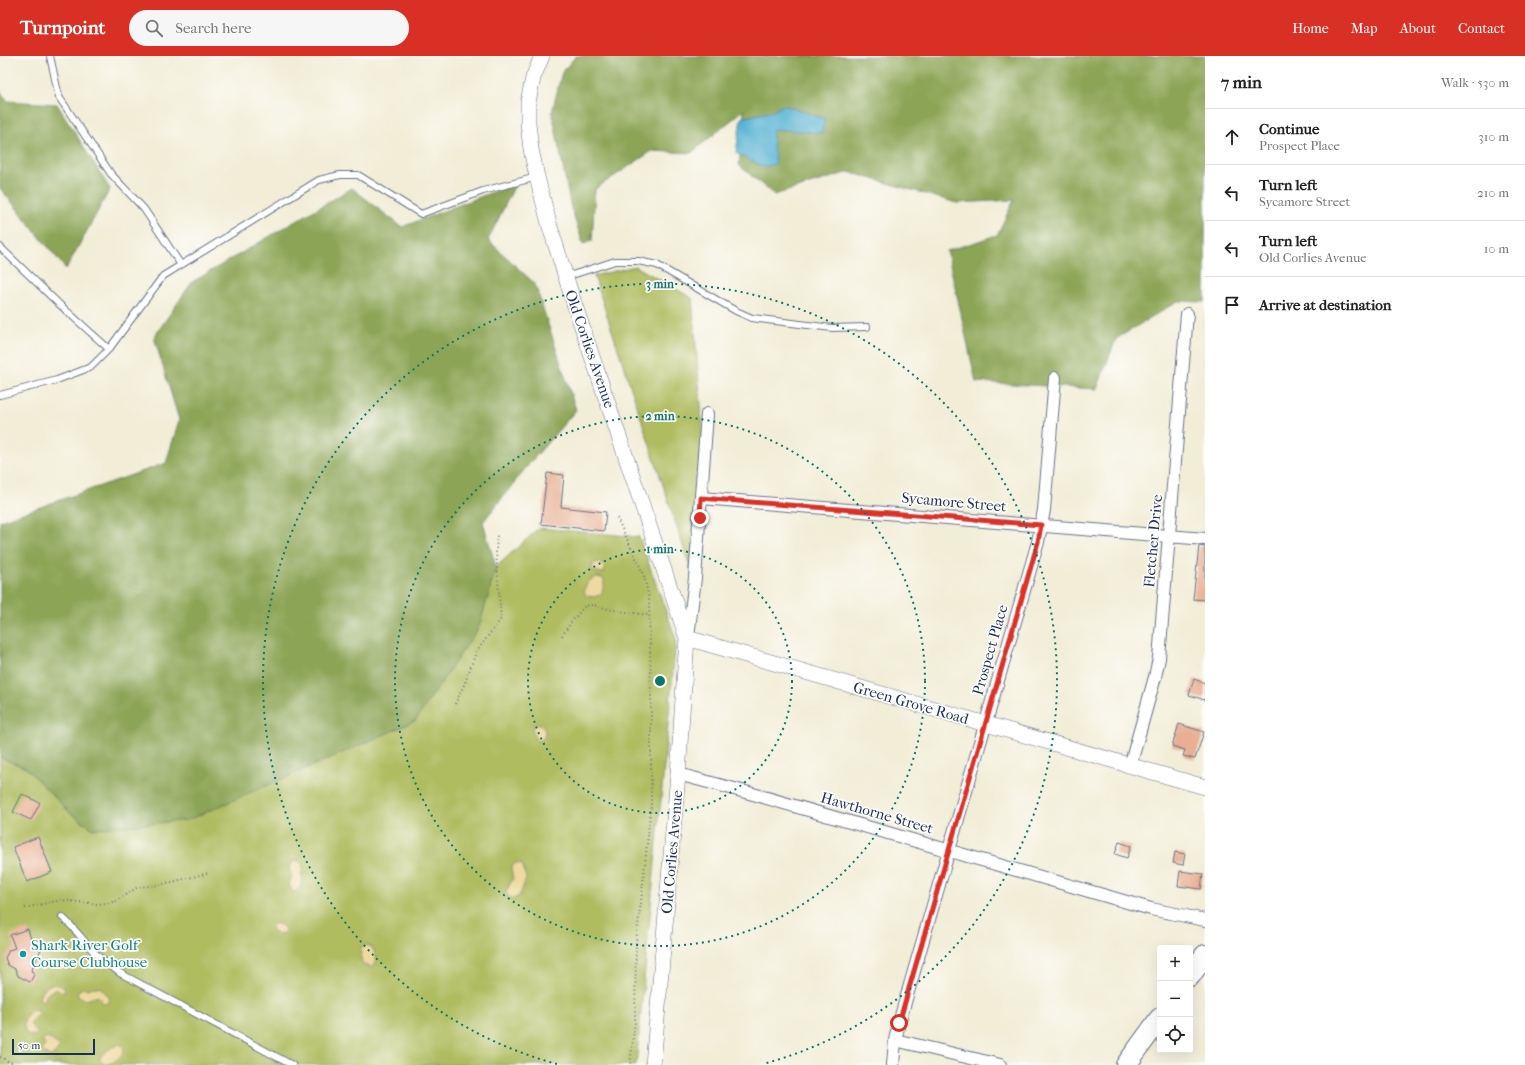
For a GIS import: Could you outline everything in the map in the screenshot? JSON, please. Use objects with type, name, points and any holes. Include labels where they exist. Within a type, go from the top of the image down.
[{"type":"highway","points":[[1193,972],[1205,955]]},
{"type":"highway","points":[[1126,1065],[1157,1022]]},
{"type":"street","name":"Old Corlies Avenue","points":[[542,56],[533,78],[528,102],[528,123],[537,177],[550,227],[566,277],[687,638]]},
{"type":"street","name":"Fletcher Drive","points":[[1130,766],[1159,658],[1187,314]]},
{"type":"street","name":"Prospect Place","points":[[893,1065],[895,1040],[901,1015],[1041,525],[1048,475],[1055,378]]},
{"type":"street","name":"Old Corlies Avenue","points":[[653,1065],[678,774],[687,638],[695,578],[707,414]]},
{"type":"street","name":"Sycamore Street","points":[[701,498],[1205,539]]},
{"type":"street","name":"Green Grove Road","points":[[687,638],[876,694],[1205,787]]},
{"type":"street","name":"Hawthorne Street","points":[[678,774],[753,794],[1151,909],[1205,920]]},
{"type":"street","points":[[895,1040],[1000,1065]]},
{"type":"lane","points":[[50,56],[58,97],[111,174],[144,209],[181,265]]},
{"type":"lane","points":[[0,395],[57,380],[91,367],[109,349],[163,276],[319,180],[340,175],[358,175],[421,214],[483,192],[537,177]]},
{"type":"lane","points":[[0,247],[109,349]]},
{"type":"lane","points":[[566,277],[615,261],[638,260],[657,265],[736,311],[752,318],[832,328],[867,326]]},
{"type":"lane","points":[[62,917],[72,926],[95,953],[111,967],[292,1065]]},
{"type":"path","points":[[617,518],[644,575],[649,599],[648,615],[651,683],[651,805],[636,942],[635,1022],[630,1065]]},
{"type":"path","points":[[455,704],[465,683],[476,652],[501,619],[496,552],[497,535]]},
{"type":"path","points":[[562,636],[585,606],[593,605],[612,610],[648,615]]},
{"type":"path","points":[[25,908],[61,900],[97,904],[108,903],[116,901],[138,887],[158,885],[209,872]]},
{"type":"path","points":[[0,1057],[16,1065]]},
{"type":"green space","points":[[576,56],[1205,56],[1205,302],[1178,301],[1116,339],[1097,389],[976,382],[947,251],[997,235],[1014,200],[957,203],[849,172],[774,195],[739,165],[744,110],[691,153],[652,151],[595,189],[592,241],[583,244],[571,208],[552,112],[562,72]]},
{"type":"green space","points":[[0,91],[7,101],[57,104],[110,189],[66,269],[0,188]]},
{"type":"green space","points":[[516,183],[488,240],[535,284],[576,410],[529,464],[483,522],[496,567],[479,627],[415,721],[188,820],[93,829],[69,812],[26,768],[0,757],[0,521],[166,463],[179,420],[154,337],[192,282],[352,188],[402,227]]},
{"type":"green space","points":[[635,266],[692,298],[703,430],[691,570],[594,276]]},
{"type":"green space","points":[[539,528],[639,537],[676,639],[636,1065],[0,1065],[0,757],[26,768],[69,812],[479,627],[496,567]]},
{"type":"sand","points":[[598,562],[604,566],[604,573],[592,571],[593,564]]},
{"type":"sand","points":[[598,577],[604,579],[604,586],[601,594],[594,597],[585,595],[587,583]]},
{"type":"sand","points":[[537,724],[543,727],[545,734],[542,739],[537,741],[533,726]]},
{"type":"sand","points":[[297,860],[302,863],[303,870],[301,874],[303,878],[300,888],[293,893],[289,885],[292,876],[289,869],[292,863]]},
{"type":"sand","points":[[515,863],[519,863],[523,866],[526,879],[520,895],[514,899],[507,896],[506,892],[513,878],[511,869]]},
{"type":"sand","points":[[273,924],[282,926],[285,930],[284,933],[279,935],[273,932],[271,928]]},
{"type":"sand","points":[[366,945],[372,947],[375,954],[375,965],[371,967],[364,965],[362,960],[360,949]]},
{"type":"sand","points":[[55,984],[64,987],[65,991],[62,992],[54,989],[47,994],[44,1001],[40,1000],[39,997],[46,988],[49,985]]},
{"type":"sand","points":[[93,987],[101,988],[109,997],[109,1003],[101,1003],[101,999],[98,996],[86,1000],[77,995],[79,990],[83,988],[88,989]]},
{"type":"sand","points":[[34,1009],[40,1013],[31,1022],[31,1026],[38,1033],[36,1035],[29,1036],[26,1033],[24,1022],[27,1015]]},
{"type":"sand","points":[[47,1037],[60,1046],[56,1053],[51,1056],[42,1050],[45,1046],[43,1040]]},
{"type":"sand","points":[[120,1044],[124,1047],[124,1050],[120,1057],[107,1064],[104,1064],[100,1060],[101,1056],[112,1047]]},
{"type":"water","points":[[784,105],[825,119],[822,133],[773,129],[773,146],[776,164],[763,167],[736,153],[741,118],[773,111]]},
{"type":"building","points":[[547,473],[564,475],[561,507],[606,512],[604,531],[541,524]]},
{"type":"building","points":[[1199,546],[1205,547],[1205,600],[1193,599]]},
{"type":"building","points":[[1194,679],[1205,683],[1205,700],[1189,695]]},
{"type":"building","points":[[1179,724],[1204,732],[1195,759],[1183,756],[1185,750],[1172,746]]},
{"type":"building","points":[[22,794],[40,803],[31,820],[13,812]]},
{"type":"building","points":[[38,837],[52,872],[27,882],[13,847]]},
{"type":"building","points":[[1119,842],[1131,846],[1127,858],[1115,854]]},
{"type":"building","points":[[1175,852],[1185,854],[1183,865],[1173,863]]},
{"type":"building","points":[[1180,871],[1203,874],[1201,889],[1178,886]]},
{"type":"building","name":"Shark River Golf Course Clubhouse","points":[[28,929],[32,943],[42,947],[31,971],[35,973],[30,982],[18,976],[15,969],[8,965],[5,958],[9,950],[15,948],[10,935]]},
{"type":"place","name":"Shark River Golf Course Clubhouse","points":[[23,954]]},
{"type":"route","points":[[700,518],[701,498],[1041,525],[1038,542],[899,1023]]}]
